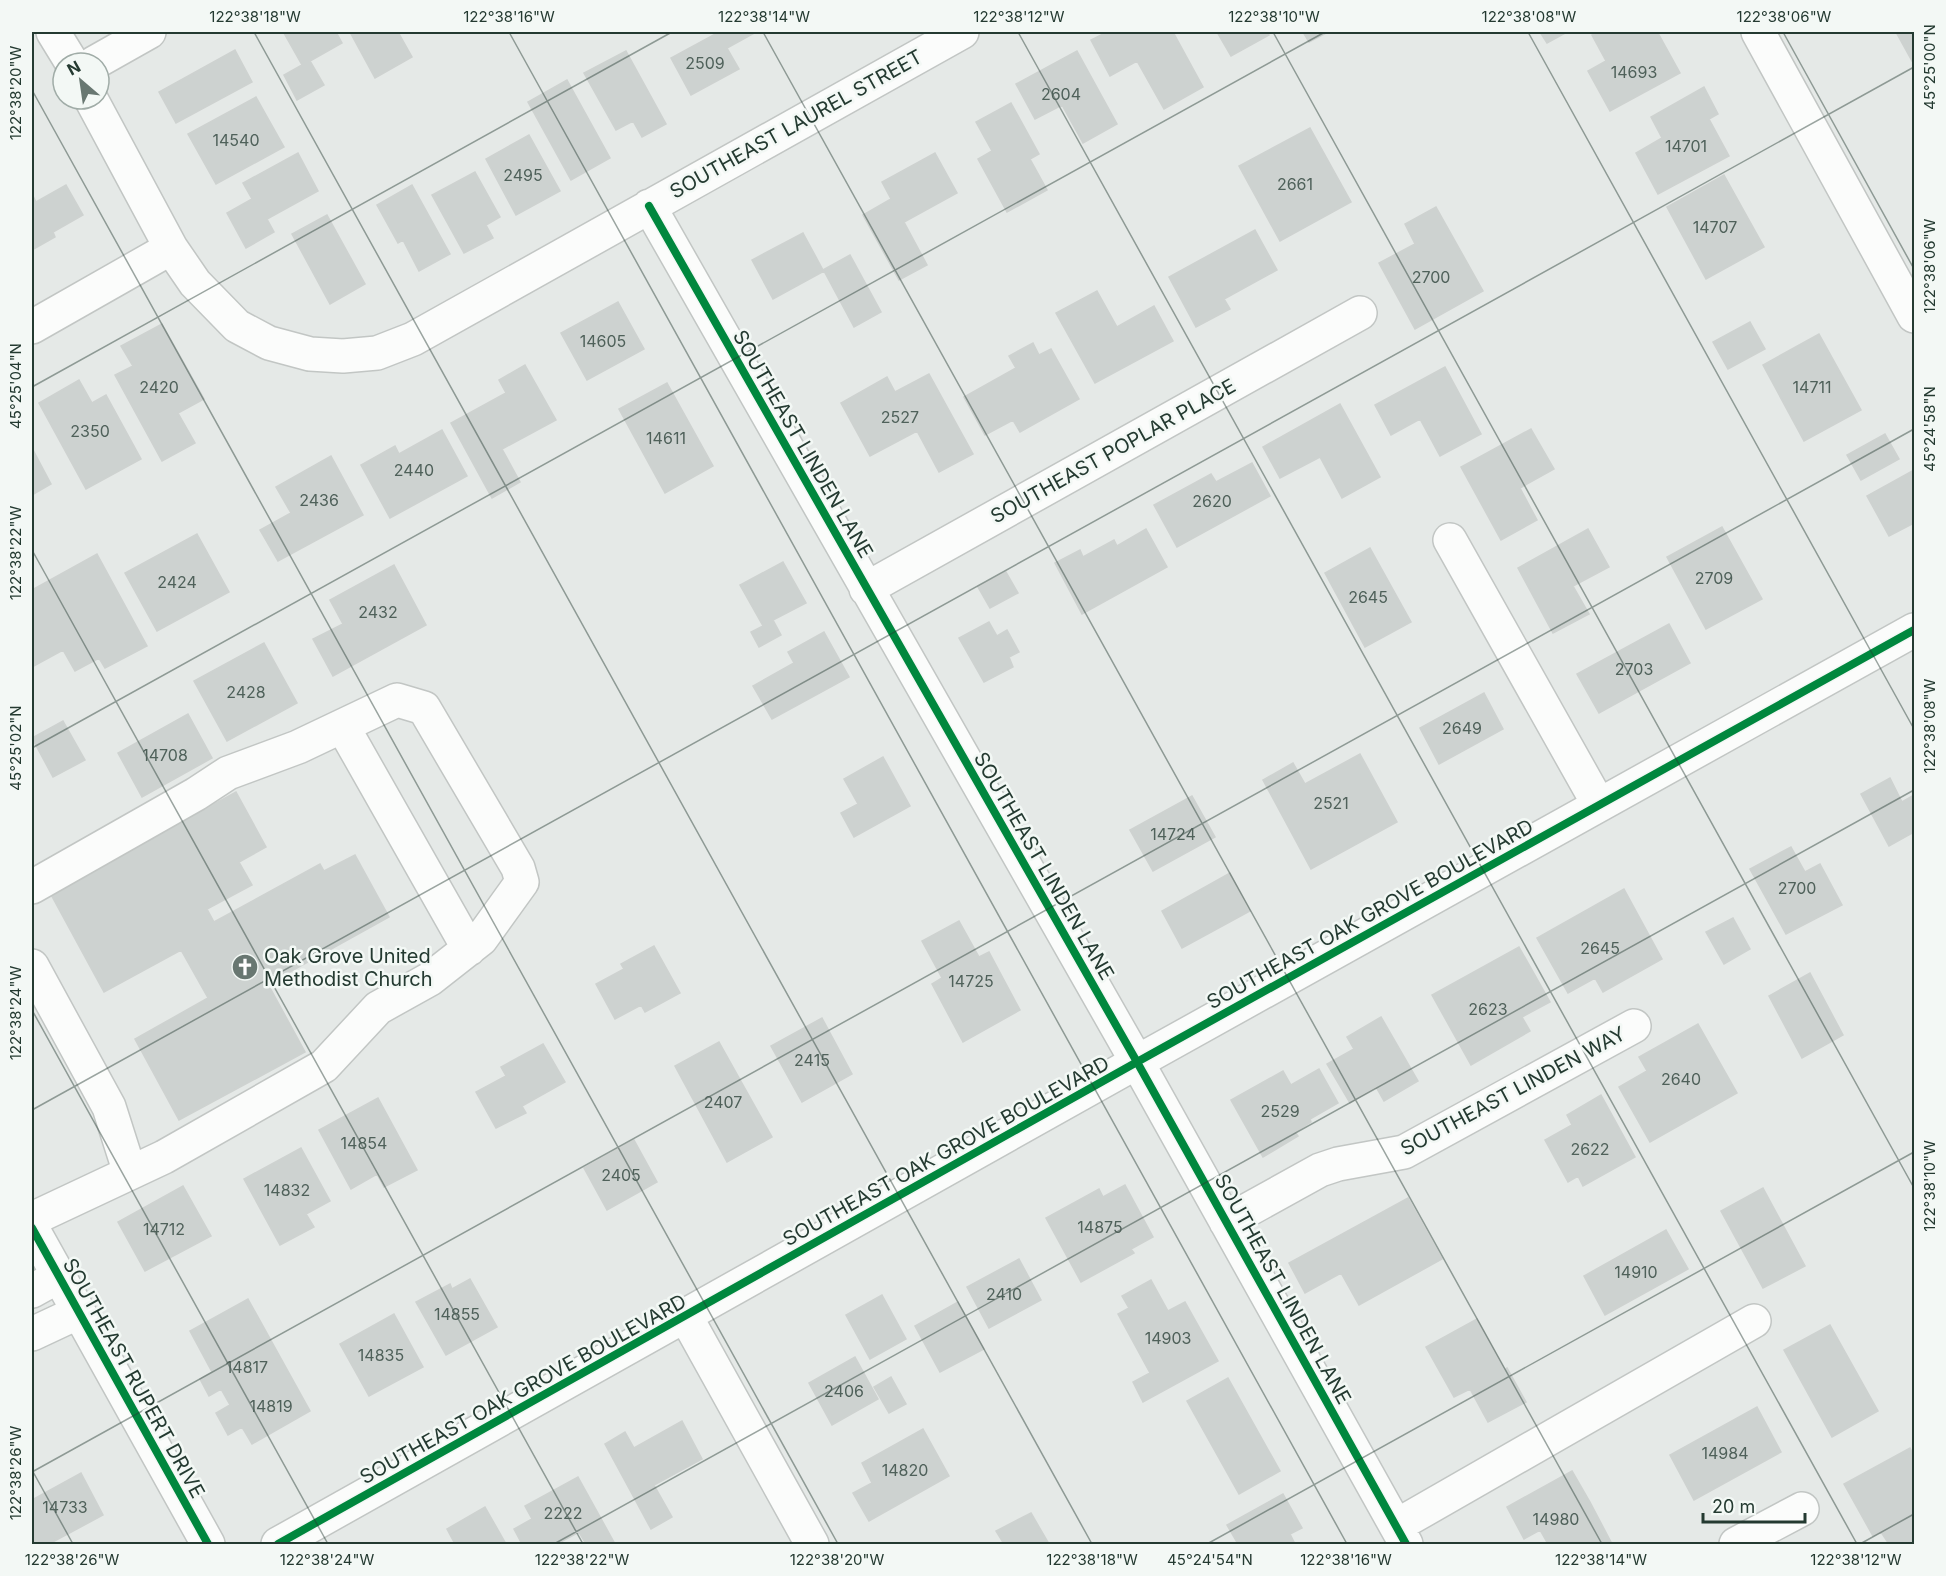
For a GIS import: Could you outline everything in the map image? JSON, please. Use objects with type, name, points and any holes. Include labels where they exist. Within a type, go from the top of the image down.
[{"type":"street","points":[[53,32],[65,51]]},
{"type":"street","points":[[111,53],[149,32]]},
{"type":"street","name":"SOUTHEAST LAUREL STREET","points":[[97,111],[171,248],[195,283],[213,303],[237,326],[269,343],[310,354],[344,356],[376,353],[413,339],[962,32]]},
{"type":"street","points":[[1758,32],[1914,316]]},
{"type":"street","name":"SOUTHEAST LINDEN LANE","points":[[649,206],[1137,1062],[1401,1535]]},
{"type":"street","points":[[32,327],[171,248]]},
{"type":"street","name":"SOUTHEAST POPLAR PLACE","points":[[866,589],[1360,313]]},
{"type":"street","points":[[1450,540],[1599,805]]},
{"type":"street","name":"SOUTHEAST OAK GROVE BOULEVARD","points":[[278,1545],[1137,1062],[1914,630]]},
{"type":"street","points":[[32,887],[196,794],[228,773],[298,747],[398,700],[424,708],[518,868],[522,882],[481,939],[430,979],[378,1008],[324,1066],[164,1157],[32,1219]]},
{"type":"street","points":[[343,727],[469,949]]},
{"type":"street","points":[[32,966],[109,1107],[130,1173]]},
{"type":"street","name":"SOUTHEAST LINDEN WAY","points":[[1226,1222],[1320,1170],[1338,1164],[1404,1152],[1634,1026]]},
{"type":"street","name":"SOUTHEAST RUPERT DRIVE","points":[[32,1228],[45,1283],[79,1312],[208,1545]]},
{"type":"street","points":[[32,1334],[79,1312]]},
{"type":"street","points":[[686,1317],[812,1545]]},
{"type":"street","points":[[1401,1535],[1754,1322]]},
{"type":"street","points":[[1736,1545],[1802,1509]]},
{"type":"building","points":[[336,32],[342,43],[310,61],[324,85],[297,100],[284,75],[302,65],[284,33]]},
{"type":"building","points":[[350,32],[398,32],[412,57],[375,78]]},
{"type":"building","points":[[719,32],[756,32],[727,48],[739,69],[691,95],[671,58]]},
{"type":"building","points":[[1107,32],[1173,32],[1203,87],[1164,109],[1137,61],[1110,76],[1091,40]]},
{"type":"building","points":[[1217,32],[1267,32],[1269,35],[1231,56]]},
{"type":"building","points":[[1303,32],[1328,32],[1309,42]]},
{"type":"building","points":[[1540,32],[1567,32],[1547,43]]},
{"type":"building","points":[[1599,32],[1660,32],[1658,33],[1680,73],[1610,111],[1588,71],[1606,61],[1592,35]]},
{"type":"building","points":[[1896,32],[1914,32],[1914,60],[1912,61]]},
{"type":"building","points":[[235,50],[252,82],[176,123],[159,92]]},
{"type":"building","points":[[626,51],[666,124],[642,137],[633,121],[616,130],[584,73]]},
{"type":"building","points":[[1077,51],[1117,124],[1083,143],[1062,105],[1035,119],[1016,84]]},
{"type":"building","points":[[567,80],[610,158],[571,180],[528,102]]},
{"type":"building","points":[[1704,87],[1718,114],[1709,119],[1729,156],[1658,194],[1636,153],[1662,138],[1651,117]]},
{"type":"building","points":[[256,97],[284,147],[216,184],[188,134]]},
{"type":"building","points":[[1011,103],[1039,154],[1030,159],[1047,190],[1007,212],[978,159],[992,151],[976,122]]},
{"type":"building","points":[[1310,128],[1351,202],[1280,241],[1239,166]]},
{"type":"building","points":[[529,135],[560,191],[516,215],[486,159]]},
{"type":"building","points":[[298,153],[318,191],[267,219],[274,232],[246,248],[227,213],[252,199],[243,183]]},
{"type":"building","points":[[935,153],[957,193],[904,222],[927,265],[899,280],[863,215],[891,199],[882,182]]},
{"type":"building","points":[[475,172],[500,217],[486,225],[493,238],[464,253],[432,195]]},
{"type":"building","points":[[1724,175],[1764,247],[1706,279],[1667,207]]},
{"type":"building","points":[[66,185],[83,215],[53,232],[55,237],[32,250],[32,194],[36,202]]},
{"type":"building","points":[[412,185],[450,254],[419,271],[403,240],[398,243],[377,205]]},
{"type":"building","points":[[1436,207],[1483,291],[1415,329],[1379,263],[1415,244],[1405,224]]},
{"type":"building","points":[[327,215],[365,284],[330,304],[292,234]]},
{"type":"building","points":[[1255,230],[1277,270],[1224,299],[1230,309],[1196,327],[1169,277]]},
{"type":"building","points":[[803,233],[823,270],[850,255],[881,312],[854,327],[824,271],[773,299],[752,260]]},
{"type":"building","points":[[1097,291],[1117,327],[1154,306],[1173,341],[1095,383],[1056,313]]},
{"type":"building","points":[[618,302],[644,349],[587,380],[561,333]]},
{"type":"building","points":[[1750,322],[1765,349],[1728,369],[1713,342]]},
{"type":"building","points":[[162,324],[204,399],[178,413],[195,443],[162,461],[115,375],[133,366],[121,346]]},
{"type":"building","points":[[1819,334],[1861,410],[1804,441],[1763,365]]},
{"type":"building","points":[[1033,343],[1039,355],[1051,349],[1079,399],[1020,432],[1013,420],[985,435],[964,397],[1016,368],[1009,356]]},
{"type":"building","points":[[525,365],[556,420],[502,449],[520,482],[492,498],[451,423],[506,393],[499,380]]},
{"type":"building","points":[[1445,367],[1481,434],[1440,456],[1420,419],[1391,435],[1375,405]]},
{"type":"building","points":[[929,374],[973,454],[939,472],[917,431],[870,456],[841,403],[887,377],[895,392]]},
{"type":"building","points":[[79,380],[92,403],[106,395],[141,459],[86,489],[39,403]]},
{"type":"building","points":[[667,383],[713,466],[665,493],[619,409]]},
{"type":"building","points":[[1340,404],[1380,477],[1342,498],[1320,457],[1280,478],[1263,447]]},
{"type":"building","points":[[1531,429],[1554,469],[1520,488],[1537,520],[1501,540],[1461,467]]},
{"type":"building","points":[[442,430],[467,476],[390,518],[361,465],[395,446],[399,454]]},
{"type":"building","points":[[1885,434],[1899,459],[1861,480],[1847,455]]},
{"type":"building","points":[[32,448],[51,484],[32,495]]},
{"type":"building","points":[[331,456],[363,515],[278,561],[260,530],[291,513],[276,487]]},
{"type":"building","points":[[1252,463],[1270,496],[1177,547],[1154,505],[1211,474],[1216,482]]},
{"type":"building","points":[[1914,470],[1914,523],[1889,536],[1867,496]]},
{"type":"building","points":[[1722,527],[1762,599],[1706,629],[1667,557]]},
{"type":"building","points":[[1146,529],[1167,567],[1082,614],[1055,563],[1080,550],[1083,557],[1114,540],[1117,546]]},
{"type":"building","points":[[1588,529],[1609,567],[1573,586],[1589,614],[1553,633],[1518,568]]},
{"type":"building","points":[[197,534],[229,592],[157,631],[125,573]]},
{"type":"building","points":[[1370,548],[1411,622],[1365,647],[1325,573]]},
{"type":"building","points":[[97,554],[147,646],[105,668],[99,658],[75,671],[63,650],[32,667],[32,590]]},
{"type":"building","points":[[783,562],[806,603],[773,620],[781,635],[759,647],[751,632],[763,626],[740,585]]},
{"type":"building","points":[[394,565],[426,625],[333,676],[313,639],[343,624],[330,600]]},
{"type":"building","points":[[1006,572],[1018,593],[990,608],[978,587]]},
{"type":"building","points":[[989,622],[997,636],[1007,630],[1019,652],[1009,657],[1013,667],[984,682],[959,638]]},
{"type":"building","points":[[1669,624],[1690,663],[1599,713],[1577,674]]},
{"type":"building","points":[[824,632],[849,677],[772,719],[753,686],[794,663],[788,652]]},
{"type":"building","points":[[264,643],[297,703],[227,741],[194,681]]},
{"type":"building","points":[[1484,693],[1503,729],[1439,764],[1420,728]]},
{"type":"building","points":[[188,714],[212,758],[142,797],[118,753]]},
{"type":"building","points":[[63,721],[85,760],[53,777],[32,738]]},
{"type":"building","points":[[1360,754],[1397,822],[1311,869],[1263,780],[1293,763],[1305,784]]},
{"type":"building","points":[[883,757],[910,806],[854,837],[841,813],[858,804],[844,779]]},
{"type":"building","points":[[1890,778],[1902,802],[1914,795],[1914,832],[1889,846],[1861,794]]},
{"type":"building","name":"Oak Grove United Methodist Church","points":[[236,792],[266,847],[239,862],[252,885],[207,909],[214,922],[320,864],[324,871],[355,855],[389,917],[268,984],[305,1052],[179,1120],[135,1039],[208,998],[181,950],[104,992],[48,889],[207,802],[209,807]]},
{"type":"building","points":[[1192,796],[1215,837],[1153,871],[1130,830]]},
{"type":"building","points":[[1791,847],[1805,872],[1820,864],[1842,905],[1786,934],[1750,869]]},
{"type":"building","points":[[1230,873],[1250,911],[1182,948],[1162,911]]},
{"type":"building","points":[[1624,889],[1662,959],[1603,992],[1595,978],[1568,993],[1537,938]]},
{"type":"building","points":[[1733,918],[1750,949],[1724,964],[1706,932]]},
{"type":"building","points":[[959,921],[979,957],[989,952],[1020,1010],[963,1042],[932,984],[942,978],[922,941]]},
{"type":"building","points":[[654,946],[680,993],[645,1012],[641,1005],[615,1019],[596,984],[624,969],[621,964]]},
{"type":"building","points":[[1519,947],[1550,1002],[1522,1017],[1530,1031],[1471,1065],[1432,995]]},
{"type":"building","points":[[1810,973],[1843,1035],[1802,1058],[1769,996]]},
{"type":"building","points":[[1381,1017],[1418,1081],[1384,1101],[1376,1087],[1350,1103],[1327,1064],[1354,1049],[1347,1037]]},
{"type":"building","points":[[822,1018],[852,1074],[802,1102],[771,1046]]},
{"type":"building","points":[[1698,1024],[1737,1093],[1650,1142],[1619,1087],[1647,1071],[1639,1057]]},
{"type":"building","points":[[719,1042],[772,1137],[727,1162],[675,1066]]},
{"type":"building","points":[[543,1044],[565,1082],[522,1106],[526,1113],[496,1128],[476,1092],[506,1076],[501,1067]]},
{"type":"building","points":[[1319,1069],[1338,1103],[1310,1119],[1311,1122],[1295,1132],[1298,1136],[1263,1157],[1231,1100],[1283,1071],[1291,1085]]},
{"type":"building","points":[[1601,1095],[1635,1157],[1583,1186],[1578,1176],[1568,1182],[1545,1140],[1572,1125],[1567,1115]]},
{"type":"building","points":[[378,1098],[417,1170],[384,1187],[377,1174],[351,1189],[319,1130]]},
{"type":"building","points":[[634,1140],[657,1182],[607,1210],[584,1168]]},
{"type":"building","points":[[301,1148],[330,1201],[306,1214],[314,1227],[280,1245],[244,1179]]},
{"type":"building","points":[[1125,1185],[1153,1237],[1131,1249],[1134,1253],[1081,1282],[1046,1218],[1099,1189],[1103,1197]]},
{"type":"building","points":[[183,1186],[211,1236],[145,1271],[118,1222]]},
{"type":"building","points":[[1763,1188],[1805,1266],[1763,1288],[1721,1211]]},
{"type":"building","points":[[1408,1198],[1442,1259],[1359,1305],[1341,1273],[1305,1293],[1289,1263]]},
{"type":"building","points":[[1666,1230],[1688,1269],[1605,1315],[1584,1276]]},
{"type":"building","points":[[1019,1259],[1041,1300],[989,1328],[967,1287]]},
{"type":"building","points":[[470,1279],[497,1327],[446,1355],[416,1302],[450,1284],[452,1289]]},
{"type":"building","points":[[1151,1280],[1168,1311],[1185,1302],[1218,1361],[1143,1402],[1133,1382],[1150,1373],[1118,1314],[1129,1308],[1122,1296]]},
{"type":"building","points":[[882,1295],[906,1339],[870,1359],[846,1315]]},
{"type":"building","points":[[248,1299],[310,1411],[252,1444],[242,1427],[228,1435],[216,1413],[230,1405],[221,1389],[209,1396],[200,1379],[212,1372],[190,1331]]},
{"type":"building","points":[[958,1302],[984,1349],[940,1372],[915,1326]]},
{"type":"building","points":[[394,1314],[423,1367],[369,1396],[340,1344]]},
{"type":"building","points":[[1477,1319],[1505,1370],[1507,1368],[1526,1402],[1488,1422],[1470,1389],[1454,1397],[1426,1347]]},
{"type":"building","points":[[1830,1325],[1878,1411],[1832,1437],[1784,1350]]},
{"type":"building","points":[[855,1357],[878,1399],[832,1425],[809,1383]]},
{"type":"building","points":[[891,1377],[906,1404],[889,1413],[874,1387]]},
{"type":"building","points":[[1228,1378],[1280,1471],[1239,1494],[1187,1401]]},
{"type":"building","points":[[1757,1407],[1781,1452],[1694,1500],[1670,1455]]},
{"type":"building","points":[[682,1421],[702,1459],[654,1485],[672,1517],[651,1529],[605,1444],[625,1432],[634,1448]]},
{"type":"building","points":[[923,1429],[949,1476],[869,1521],[853,1493],[872,1483],[862,1463]]},
{"type":"building","points":[[1910,1448],[1914,1456],[1914,1544],[1889,1544],[1881,1532],[1873,1536],[1844,1484]]},
{"type":"building","points":[[1572,1471],[1612,1544],[1548,1544],[1540,1530],[1524,1539],[1507,1507]]},
{"type":"building","points":[[81,1473],[103,1515],[49,1544],[32,1544],[32,1500]]},
{"type":"building","points":[[578,1477],[615,1544],[586,1544],[579,1532],[557,1544],[522,1544],[514,1529],[532,1519],[525,1506]]},
{"type":"building","points":[[1283,1494],[1302,1528],[1290,1534],[1295,1544],[1238,1544],[1227,1525]]},
{"type":"building","points":[[485,1507],[506,1544],[455,1544],[447,1529]]},
{"type":"building","points":[[1031,1513],[1049,1544],[1004,1544],[996,1531]]},
{"type":"cycle path","points":[[649,206],[1137,1062],[1406,1544]]},
{"type":"cycle path","points":[[278,1544],[1137,1062],[1914,630]]},
{"type":"cycle path","points":[[32,1228],[208,1544]]},
{"type":"place","name":"Oak Grove United Methodist Church","points":[[245,967]]}]
